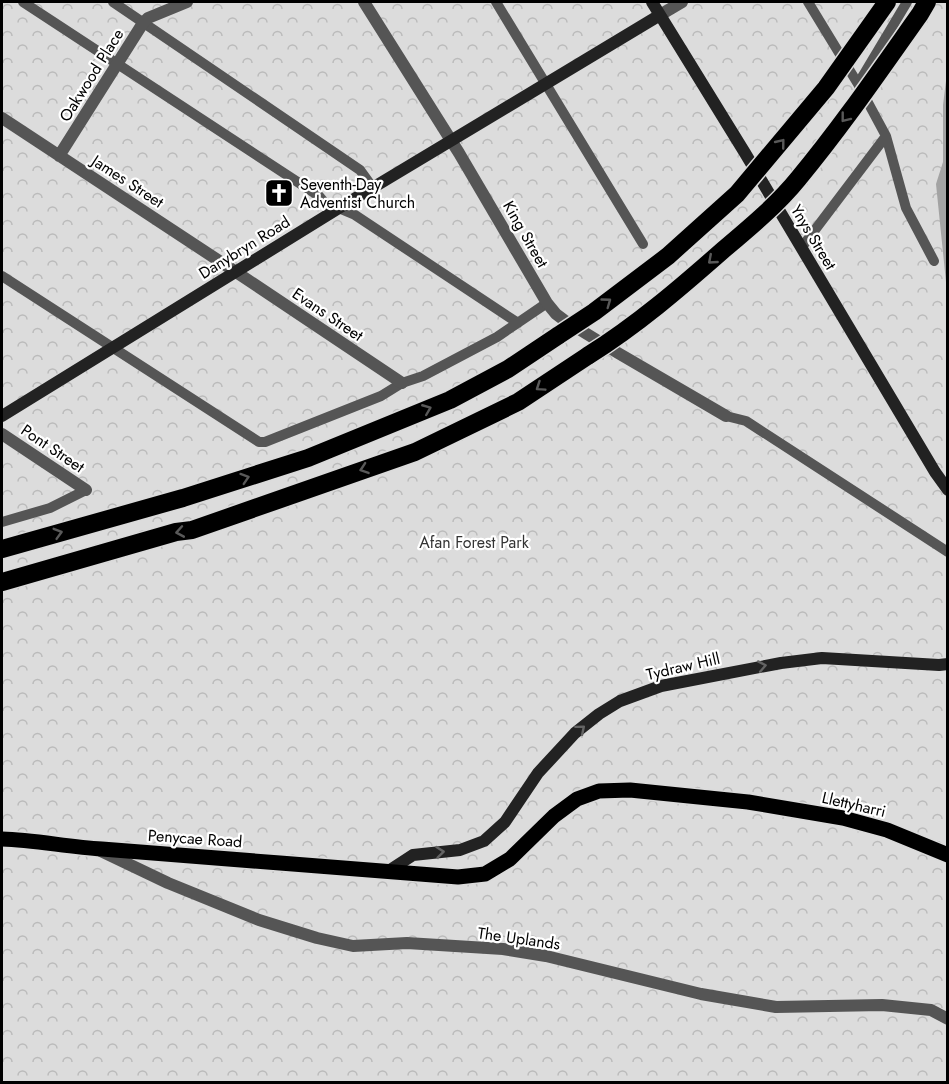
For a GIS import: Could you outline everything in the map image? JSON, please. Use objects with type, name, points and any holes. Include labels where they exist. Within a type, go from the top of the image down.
[{"type":"highway","points":[[2,549],[183,498],[308,458],[450,400],[508,369],[609,301],[668,256],[738,194],[826,88],[887,2]]},
{"type":"highway","points":[[2,582],[176,532],[192,530],[415,452],[518,402],[649,312],[754,224],[797,181],[857,103],[927,2]]},
{"type":"main road","name":"Llettyharri","points":[[387,872],[458,877],[485,874],[510,860],[554,816],[577,799],[599,791],[630,790],[748,802],[843,818],[886,830],[948,855]]},
{"type":"main road","name":"Penycae Road","points":[[2,839],[97,849],[387,872]]},
{"type":"street","name":"Oakwood Place","points":[[59,156],[143,23],[148,18],[187,2]]},
{"type":"street","name":"King Street","points":[[364,2],[452,141],[547,303],[556,314],[726,416]]},
{"type":"street","name":"Ynys Street","points":[[652,2],[948,490]]},
{"type":"street","points":[[660,15],[682,2]]},
{"type":"street","name":"Danybryn Road","points":[[2,416],[339,208],[660,15]]},
{"type":"street","name":"James Street","points":[[2,118],[236,272]]},
{"type":"street","name":"Evans Street","points":[[236,272],[402,383]]},
{"type":"street","name":"Pont Street","points":[[2,434],[86,490]]},
{"type":"street","name":"Tydraw Hill","points":[[387,872],[413,855],[460,850],[484,841],[505,822],[538,773],[575,733],[620,701],[661,686],[780,663],[822,658],[948,664]]},
{"type":"street","name":"The Uplands","points":[[97,849],[168,884],[259,920],[317,938],[353,946],[407,943],[503,949],[546,956],[701,994],[776,1007],[882,1005],[930,1010],[948,1019]]},
{"type":"lane","points":[[23,2],[319,196],[324,202],[355,215],[518,324]]},
{"type":"lane","points":[[113,2],[360,170],[373,188]]},
{"type":"lane","points":[[496,2],[643,244]]},
{"type":"lane","points":[[808,2],[858,84],[886,136],[906,208],[934,261]]},
{"type":"lane","points":[[858,84],[907,2]]},
{"type":"lane","points":[[802,248],[886,136]]},
{"type":"lane","points":[[2,276],[259,442],[265,442],[381,396],[402,383],[423,376],[496,337],[547,303]]},
{"type":"lane","points":[[726,416],[746,421],[948,552]]},
{"type":"lane","points":[[2,522],[50,508],[86,490]]},
{"type":"green space","name":"Afan Forest Park","points":[[2,2],[947,2],[947,1082],[2,1082]]},
{"type":"shaded area","points":[[947,73],[947,286],[936,184],[943,162],[943,105]]},
{"type":"place","name":"Seventh-Day Adventist Church","points":[[279,193]]}]
